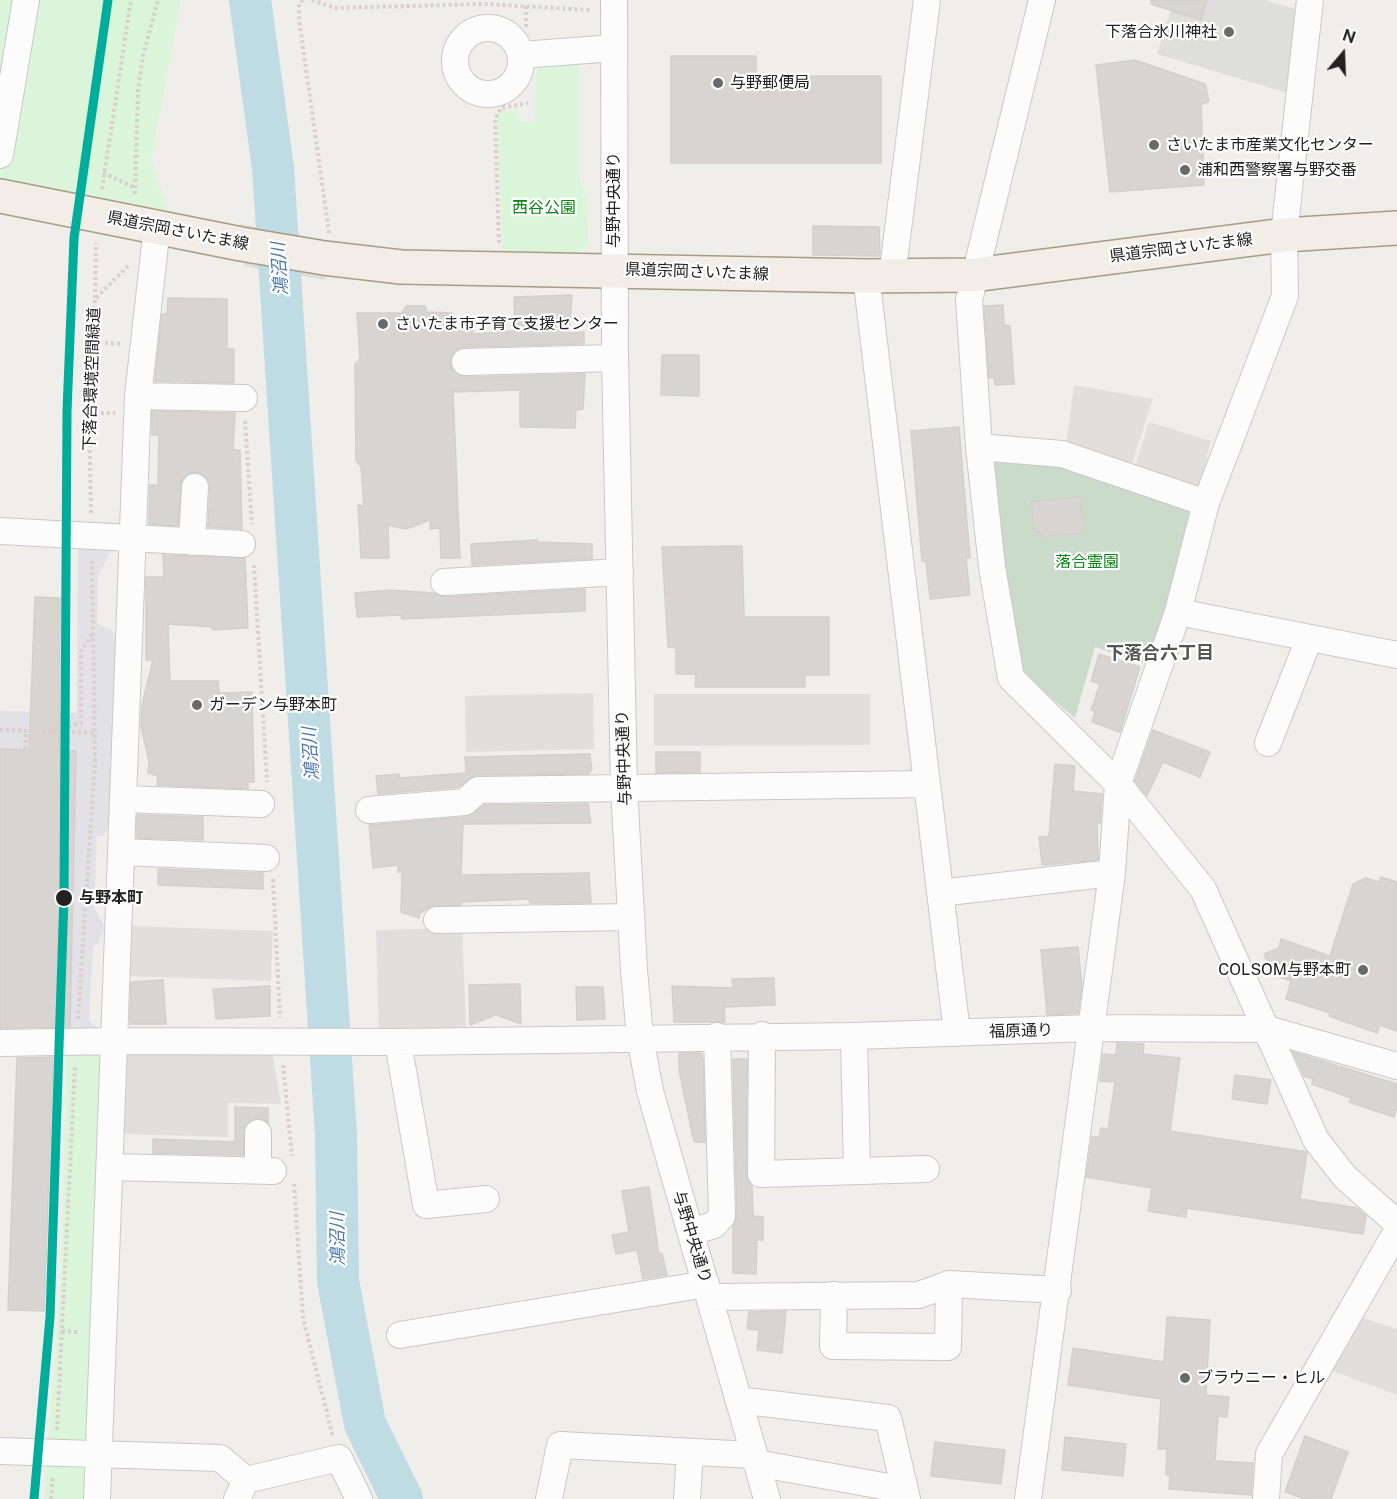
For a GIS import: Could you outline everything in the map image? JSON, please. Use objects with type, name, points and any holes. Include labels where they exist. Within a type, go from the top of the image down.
[{"type":"main road","name":"県道宗岡さいたま線","points":[[0,196],[241,244],[326,247],[401,267],[879,276],[974,275],[1284,235],[1397,228]]},
{"type":"street","points":[[0,155],[26,0]]},
{"type":"street","points":[[927,0],[879,276],[927,784],[957,1033]]},
{"type":"street","points":[[1042,0],[969,300],[979,447],[992,567],[1011,678],[1118,784],[1203,889],[1316,1140],[1327,1156],[1372,1202],[1397,1223]]},
{"type":"street","points":[[1028,1499],[1113,873],[1118,784],[1178,612],[1206,502],[1285,296],[1284,235],[1310,0]]},
{"type":"street","name":"与野中央通り","points":[[603,5],[614,48],[615,358],[624,787],[640,1037],[650,1091],[767,1499]]},
{"type":"street","points":[[521,55],[614,48]]},
{"type":"street","points":[[97,1499],[138,396],[157,227]]},
{"type":"street","points":[[465,362],[615,358]]},
{"type":"street","points":[[138,396],[244,398]]},
{"type":"street","points":[[979,447],[1062,454],[1206,502]]},
{"type":"street","points":[[192,542],[195,487]]},
{"type":"street","points":[[0,531],[249,545]]},
{"type":"street","points":[[444,582],[620,572]]},
{"type":"street","points":[[1178,612],[1397,655]]},
{"type":"street","points":[[1268,743],[1309,639]]},
{"type":"street","points":[[369,810],[465,802],[478,790],[927,784]]},
{"type":"street","points":[[123,799],[264,796]]},
{"type":"street","points":[[122,852],[269,864]]},
{"type":"street","points":[[940,893],[1113,873]]},
{"type":"street","points":[[437,920],[631,917]]},
{"type":"street","name":"福原通り","points":[[0,1043],[398,1042],[762,1035],[854,1036],[1092,1028],[1267,1029],[1397,1066]]},
{"type":"street","points":[[762,1035],[761,1174],[927,1169]]},
{"type":"street","points":[[691,1232],[714,1225],[722,1216],[717,1036]]},
{"type":"street","points":[[854,1036],[857,1171]]},
{"type":"street","points":[[398,1042],[426,1205],[486,1199]]},
{"type":"street","points":[[258,1133],[279,1170]]},
{"type":"street","points":[[111,1167],[279,1170]]},
{"type":"street","points":[[1266,1499],[1269,1454],[1397,1231]]},
{"type":"street","points":[[399,1335],[708,1290],[834,1295],[919,1295],[949,1284],[1058,1290]]},
{"type":"street","points":[[834,1295],[833,1346],[948,1347],[949,1284]]},
{"type":"street","points":[[549,1499],[560,1445],[690,1452],[754,1459],[906,1494],[888,1418],[738,1400]]},
{"type":"street","points":[[0,1451],[220,1458],[242,1490],[339,1458],[359,1499]]},
{"type":"street","points":[[687,1499],[690,1452]]},
{"type":"path","points":[[101,192],[131,0]]},
{"type":"path","points":[[135,197],[138,91],[143,56],[158,0]]},
{"type":"path","points":[[312,0],[334,8],[484,4],[603,5]]},
{"type":"path","points":[[300,2],[299,19],[318,140],[326,247]]},
{"type":"path","points":[[526,6],[526,30]]},
{"type":"path","points":[[499,248],[495,119],[501,108],[528,103]]},
{"type":"path","points":[[103,173],[134,187]]},
{"type":"path","points":[[95,299],[96,231]]},
{"type":"path","name":"下落合環境空間緑道","points":[[51,1499],[56,1454],[77,1042],[96,761],[88,414],[95,299],[129,265],[130,256]]},
{"type":"path","points":[[244,398],[249,545],[264,796]]},
{"type":"path","points":[[51,732],[81,723],[81,651],[93,633]]},
{"type":"path","points":[[0,730],[84,734]]},
{"type":"path","points":[[25,749],[26,731]]},
{"type":"path","points":[[269,864],[285,1042],[279,1170],[303,1318],[339,1458]]},
{"type":"shaded area","name":"下落合氷川神社","points":[[1174,0],[1265,0],[1295,9],[1291,94],[1157,54]]},
{"type":"shaded area","points":[[1074,385],[1153,399],[1130,469],[1066,445]]},
{"type":"shaded area","points":[[1149,422],[1211,441],[1206,458],[1215,462],[1197,490],[1134,470]]},
{"type":"shaded area","points":[[78,541],[114,543],[98,577],[97,624],[112,630],[117,643],[109,827],[103,836],[97,836],[94,908],[105,927],[99,943],[93,947],[89,1020],[97,1028],[70,1028],[76,751],[0,749],[0,711],[77,713]]},
{"type":"shaded area","points":[[593,693],[594,749],[466,752],[465,696]]},
{"type":"shaded area","points":[[654,694],[870,694],[870,745],[654,746]]},
{"type":"shaded area","points":[[128,926],[273,931],[271,981],[126,976]]},
{"type":"shaded area","points":[[462,928],[466,1027],[379,1030],[376,930]]},
{"type":"shaded area","points":[[272,1051],[281,1104],[228,1103],[228,1137],[120,1134],[122,1054]]},
{"type":"shaded area","points":[[1358,1316],[1397,1329],[1397,1395],[1330,1370]]},
{"type":"green space","points":[[0,0],[181,0],[151,160],[168,212],[0,179]]},
{"type":"green space","name":"西谷公園","points":[[579,64],[579,178],[587,198],[588,243],[576,254],[503,254],[497,117],[501,111],[519,110],[520,122],[535,121],[536,73],[542,65]]},
{"type":"green space","name":"落合霊園","points":[[998,457],[1062,461],[1196,509],[1149,665],[1095,647],[1075,718],[1021,672],[1004,592],[992,463]]},
{"type":"green space","points":[[67,1053],[98,1053],[105,1058],[92,1436],[80,1465],[91,1476],[90,1499],[44,1499],[61,1278]]},
{"type":"pier","points":[[240,224],[322,239],[326,280],[244,266]]},
{"type":"building","points":[[1151,0],[1207,0],[1201,20],[1151,4]]},
{"type":"building","points":[[671,56],[756,56],[756,76],[881,76],[881,163],[671,163]]},
{"type":"building","name":"さいたま市産業文化センター","points":[[1135,60],[1205,84],[1209,101],[1201,105],[1204,185],[1110,192],[1096,65]]},
{"type":"building","points":[[813,226],[879,227],[880,256],[813,255]]},
{"type":"building","points":[[572,295],[569,333],[584,332],[584,344],[465,347],[457,350],[450,362],[453,370],[465,377],[585,374],[583,409],[576,410],[575,428],[520,427],[520,390],[453,392],[460,558],[441,558],[440,528],[430,529],[430,520],[406,529],[388,525],[389,558],[361,558],[358,505],[364,506],[361,467],[356,460],[355,364],[360,359],[357,313],[402,313],[406,306],[425,306],[427,312],[452,313],[452,330],[473,330],[473,334],[515,331],[514,297]]},
{"type":"building","points":[[168,298],[227,299],[227,349],[234,349],[234,383],[155,381],[162,314],[167,314]]},
{"type":"building","points":[[1003,305],[1004,325],[1010,326],[1014,384],[995,385],[994,377],[989,378],[984,306]]},
{"type":"building","points":[[662,355],[699,355],[699,396],[661,395]]},
{"type":"building","points":[[152,411],[235,413],[233,450],[240,450],[242,529],[208,527],[210,487],[208,480],[196,472],[182,479],[178,526],[149,524],[150,485],[158,485],[159,435],[152,435]]},
{"type":"building","points":[[959,427],[970,558],[966,558],[970,595],[930,599],[926,561],[922,561],[911,431]]},
{"type":"building","points":[[1080,497],[1085,533],[1041,537],[1040,532],[1034,532],[1031,501]]},
{"type":"building","points":[[537,540],[537,542],[592,544],[592,559],[472,565],[471,544]]},
{"type":"building","points":[[742,546],[744,617],[829,617],[829,675],[805,675],[805,687],[695,687],[696,674],[676,674],[676,648],[668,647],[662,547]]},
{"type":"building","points":[[163,555],[245,558],[248,628],[212,630],[212,627],[168,624],[170,681],[218,681],[219,693],[252,692],[254,782],[248,782],[248,789],[157,785],[158,776],[148,773],[149,761],[141,727],[142,705],[153,660],[146,660],[146,577],[164,577]]},
{"type":"building","points":[[585,589],[585,611],[402,619],[401,615],[357,617],[355,593],[390,590],[434,593],[445,597]]},
{"type":"building","points":[[35,597],[60,598],[59,750],[76,751],[70,1027],[0,1028],[0,749],[29,750]]},
{"type":"building","points":[[1099,654],[1140,667],[1120,732],[1092,722],[1095,711],[1091,710],[1100,684],[1091,681]]},
{"type":"building","points":[[1153,730],[1210,752],[1200,777],[1163,762],[1147,796],[1135,781]]},
{"type":"building","points":[[656,752],[700,752],[700,772],[656,773]]},
{"type":"building","points":[[590,754],[592,770],[588,774],[478,775],[468,779],[459,787],[378,794],[376,776],[399,774],[400,778],[466,773],[465,757]]},
{"type":"building","points":[[1055,764],[1075,766],[1073,791],[1102,794],[1100,823],[1097,823],[1098,860],[1042,865],[1039,837],[1049,836]]},
{"type":"building","points":[[588,804],[591,823],[463,824],[461,875],[589,873],[591,903],[530,903],[529,899],[461,902],[461,905],[430,907],[420,913],[419,918],[401,912],[402,872],[398,872],[398,865],[373,868],[369,825],[466,817],[484,805]]},
{"type":"building","points":[[137,815],[203,817],[203,840],[137,838]]},
{"type":"building","points":[[158,869],[263,873],[263,889],[158,885]]},
{"type":"building","points":[[1381,877],[1397,882],[1397,1031],[1380,1025],[1377,1033],[1329,1016],[1330,1013],[1286,999],[1291,981],[1273,975],[1264,954],[1279,948],[1281,939],[1330,956],[1353,884],[1366,878],[1379,882]]},
{"type":"building","points":[[1078,947],[1082,986],[1078,1013],[1047,1015],[1041,950]]},
{"type":"building","points":[[774,978],[775,1005],[724,1007],[725,1022],[674,1022],[672,986],[733,988],[732,979]]},
{"type":"building","points":[[163,980],[166,1024],[130,1024],[131,982]]},
{"type":"building","points":[[520,984],[521,1024],[496,1015],[470,1025],[469,985]]},
{"type":"building","points":[[270,986],[270,1016],[216,1019],[213,989]]},
{"type":"building","points":[[576,987],[603,987],[605,1019],[577,1020]]},
{"type":"building","points":[[1117,1043],[1144,1044],[1143,1054],[1180,1058],[1170,1131],[1307,1152],[1300,1199],[1357,1208],[1366,1216],[1363,1234],[1187,1208],[1186,1217],[1148,1211],[1152,1188],[1086,1177],[1092,1137],[1099,1137],[1101,1128],[1108,1129],[1115,1082],[1100,1081],[1103,1054],[1116,1055]]},
{"type":"building","points":[[1293,1052],[1397,1084],[1397,1107],[1394,1117],[1349,1102],[1351,1098],[1312,1084],[1313,1079],[1304,1076]]},
{"type":"building","points":[[679,1053],[701,1053],[703,1059],[705,1142],[694,1142],[679,1070]]},
{"type":"building","points":[[53,1057],[44,1311],[8,1310],[17,1058]]},
{"type":"building","points":[[733,1059],[747,1059],[746,1174],[752,1186],[753,1216],[763,1217],[763,1240],[757,1240],[756,1274],[733,1273],[733,1226],[737,1216]]},
{"type":"building","points":[[1235,1075],[1271,1080],[1267,1104],[1232,1099]]},
{"type":"building","points":[[235,1107],[268,1108],[268,1123],[257,1118],[245,1126],[243,1155],[153,1153],[153,1139],[235,1142]]},
{"type":"building","points":[[649,1187],[659,1254],[662,1253],[667,1275],[643,1279],[637,1250],[616,1254],[612,1235],[629,1232],[622,1191]]},
{"type":"building","points":[[786,1311],[782,1353],[757,1350],[759,1330],[747,1329],[749,1312]]},
{"type":"building","points":[[1167,1317],[1210,1320],[1206,1395],[1229,1397],[1227,1417],[1218,1416],[1215,1461],[1253,1463],[1251,1495],[1169,1489],[1170,1475],[1166,1475],[1167,1449],[1158,1449],[1161,1399],[1068,1385],[1073,1348],[1164,1362]]},
{"type":"building","points":[[1305,1436],[1348,1452],[1331,1499],[1305,1499],[1285,1492]]},
{"type":"building","points":[[1065,1437],[1126,1444],[1123,1476],[1062,1470]]},
{"type":"building","points":[[935,1442],[1005,1450],[1001,1484],[931,1476]]},
{"type":"waterway","name":"鴻沼川","points":[[250,0],[273,168],[336,1135],[338,1281],[365,1424],[402,1499]]},
{"type":"transit line","points":[[34,1499],[50,1317],[64,897],[67,411],[74,238],[108,0]]},
{"type":"place","name":"下落合氷川神社","points":[[1229,32]]},
{"type":"place","name":"与野郵便局","points":[[718,83]]},
{"type":"place","name":"さいたま市産業文化センター","points":[[1154,145]]},
{"type":"place","name":"浦和西警察署与野交番","points":[[1185,170]]},
{"type":"place","name":"さいたま市子育て支援センター","points":[[383,324]]},
{"type":"place","name":"ガーデン与野本町","points":[[197,705]]},
{"type":"place","name":"与野本町","points":[[64,898]]},
{"type":"place","name":"COLSOM与野本町","points":[[1363,970]]},
{"type":"place","name":"ブラウニー・ヒル","points":[[1185,1378]]},
{"type":"district","name":"下落合六丁目","points":[[1160,653]]}]
